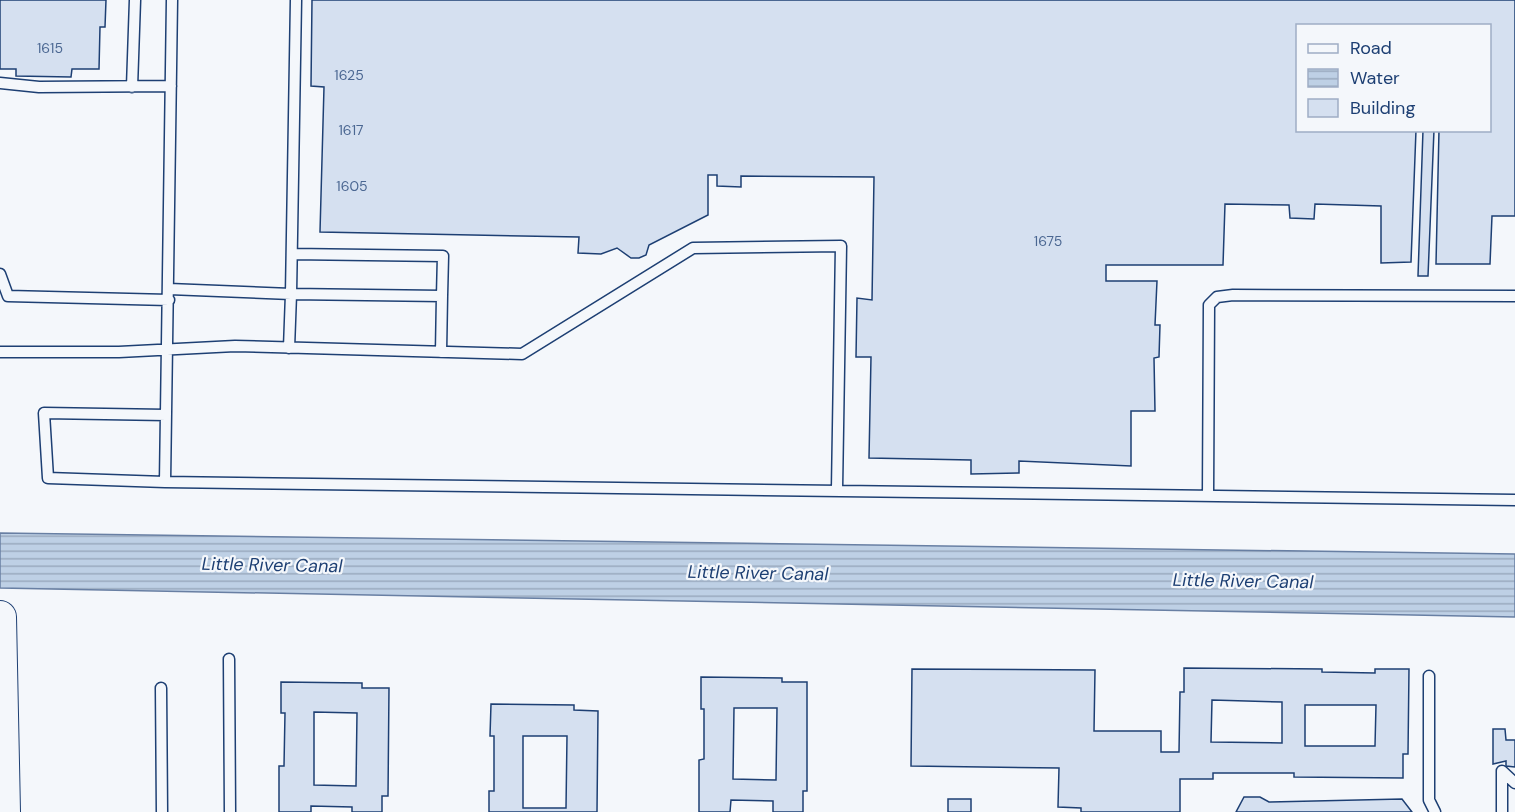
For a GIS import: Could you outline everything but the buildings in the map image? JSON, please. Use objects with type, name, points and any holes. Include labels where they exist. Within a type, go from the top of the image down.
[{"type":"main road","points":[[0,617],[4,812]]},
{"type":"lane","points":[[132,87],[135,0]]},
{"type":"lane","points":[[165,482],[172,0]]},
{"type":"lane","points":[[289,348],[296,0]]},
{"type":"lane","points":[[0,83],[39,87],[171,86]]},
{"type":"lane","points":[[0,352],[289,348],[522,354],[693,248],[841,246],[837,489]]},
{"type":"lane","points":[[292,254],[443,256],[441,352]]},
{"type":"lane","points":[[0,274],[8,296],[291,294],[442,296]]},
{"type":"lane","points":[[1208,495],[1209,305],[1217,297],[1254,294],[1515,296]]},
{"type":"lane","points":[[166,415],[44,413],[48,478],[165,482],[837,489],[1515,500]]},
{"type":"lane","points":[[229,659],[230,812]]},
{"type":"lane","points":[[1429,676],[1429,800],[1435,812]]},
{"type":"lane","points":[[161,688],[162,812]]},
{"type":"lane","points":[[1502,812],[1502,771],[1515,783]]},
{"type":"water","name":"Little River Canal","points":[[0,533],[1515,554],[1515,617],[0,588]]}]
